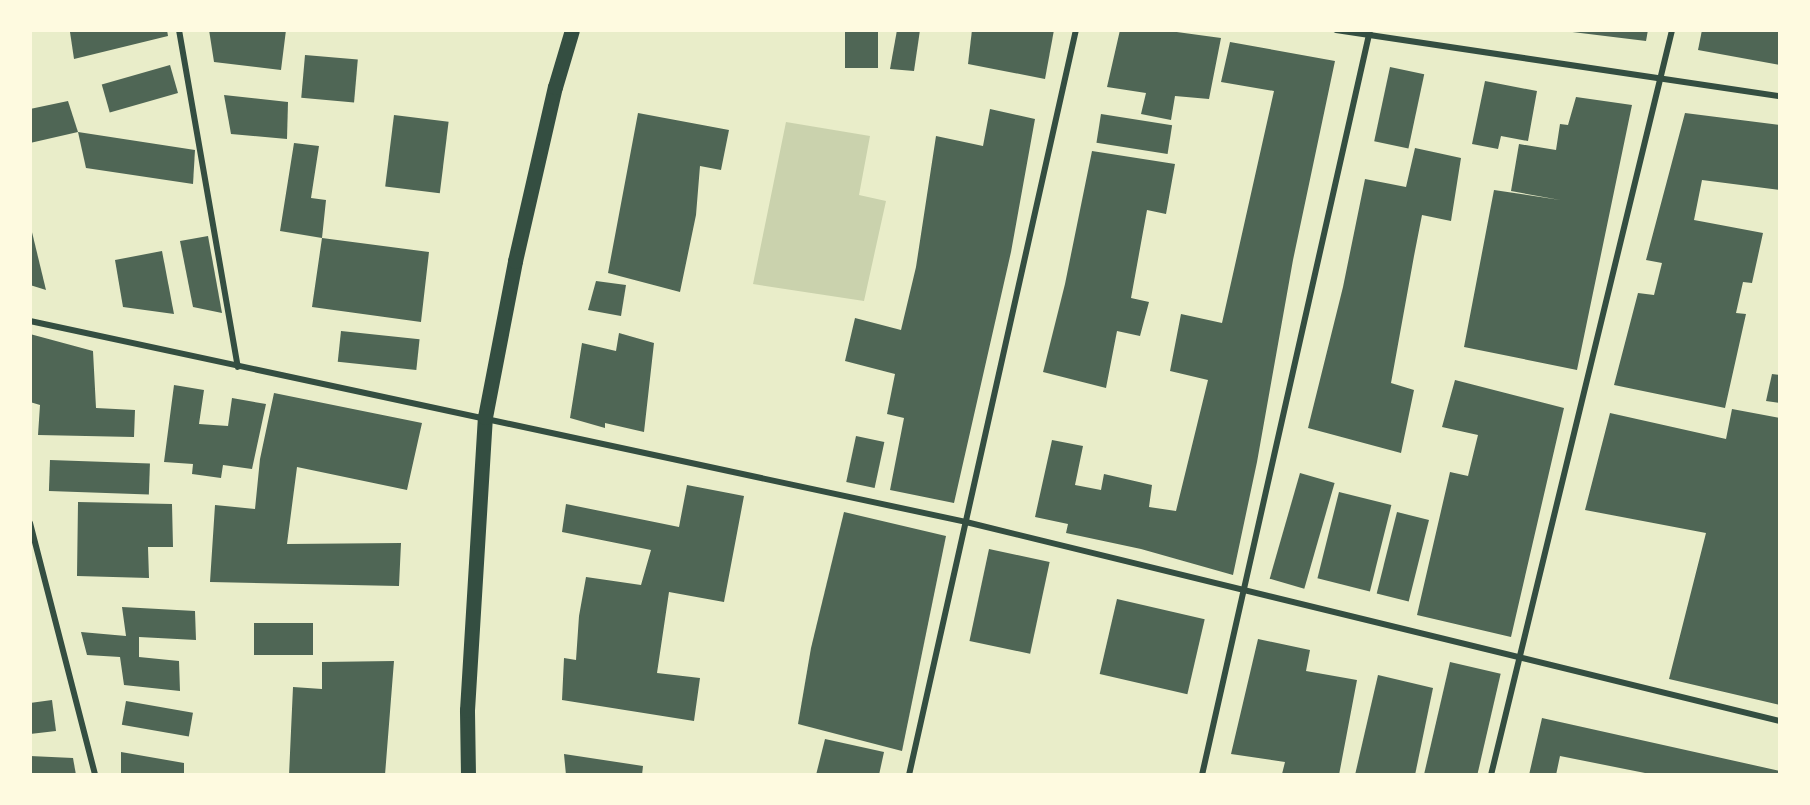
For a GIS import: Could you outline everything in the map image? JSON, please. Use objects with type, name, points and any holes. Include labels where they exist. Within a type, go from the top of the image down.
[{"type":"main road","points":[[468,775],[466,710],[485,417],[515,261],[555,87],[572,30]]},
{"type":"street","points":[[180,30],[238,367]]},
{"type":"street","points":[[909,775],[1076,30]]},
{"type":"street","points":[[1336,30],[1370,32],[1660,80],[1780,96]]},
{"type":"street","points":[[1491,775],[1672,30]]},
{"type":"street","points":[[1202,775],[1370,32]]},
{"type":"street","points":[[30,321],[966,522],[1780,721]]},
{"type":"street","points":[[30,523],[95,775]]},
{"type":"green space","points":[[786,122],[870,136],[859,195],[886,201],[864,301],[753,284]]},
{"type":"building","points":[[76,30],[167,30],[168,36],[74,59],[70,32]]},
{"type":"building","points":[[209,30],[286,30],[281,70],[214,62]]},
{"type":"building","points":[[845,30],[878,30],[878,68],[845,68]]},
{"type":"building","points":[[897,30],[920,30],[914,71],[890,69]]},
{"type":"building","points":[[972,30],[1054,30],[1045,79],[968,64]]},
{"type":"building","points":[[1120,30],[1162,30],[1221,38],[1209,99],[1175,96],[1171,120],[1141,114],[1146,93],[1107,87]]},
{"type":"building","points":[[1556,30],[1648,30],[1646,41]]},
{"type":"building","points":[[1702,30],[1780,30],[1780,65],[1698,50]]},
{"type":"building","points":[[1230,42],[1335,61],[1293,260],[1257,462],[1233,575],[1141,549],[1066,533],[1068,524],[1035,517],[1052,440],[1083,446],[1075,485],[1101,490],[1104,474],[1152,485],[1149,507],[1176,511],[1208,380],[1170,371],[1181,314],[1222,323],[1274,91],[1221,82]]},
{"type":"building","points":[[305,55],[358,60],[354,102],[301,98]]},
{"type":"building","points":[[170,65],[178,93],[110,112],[102,85]]},
{"type":"building","points":[[1390,67],[1424,74],[1408,149],[1374,141]]},
{"type":"building","points":[[1485,81],[1537,91],[1528,141],[1501,136],[1498,149],[1472,144]]},
{"type":"building","points":[[224,95],[288,102],[287,139],[231,134]]},
{"type":"building","points":[[1576,97],[1632,105],[1577,370],[1464,347],[1494,190],[1560,200],[1511,191],[1519,144],[1556,150],[1560,124],[1568,125]]},
{"type":"building","points":[[68,101],[78,132],[30,143],[30,109]]},
{"type":"building","points":[[990,109],[1035,119],[1011,252],[954,503],[890,490],[904,418],[887,414],[895,374],[845,361],[855,318],[901,330],[916,267],[936,136],[983,146]]},
{"type":"building","points":[[638,113],[729,130],[721,170],[700,166],[696,215],[680,292],[608,273]]},
{"type":"building","points":[[1685,113],[1780,125],[1780,190],[1702,180],[1694,220],[1763,233],[1752,283],[1743,282],[1736,313],[1746,314],[1725,408],[1614,385],[1638,293],[1654,295],[1662,263],[1646,260]]},
{"type":"building","points":[[1101,114],[1172,125],[1168,154],[1096,143]]},
{"type":"building","points":[[394,115],[449,122],[440,193],[385,186]]},
{"type":"building","points":[[78,132],[195,150],[193,184],[86,168]]},
{"type":"building","points":[[294,143],[319,146],[311,198],[326,200],[322,238],[280,231]]},
{"type":"building","points":[[1415,148],[1461,158],[1451,221],[1422,215],[1391,383],[1414,390],[1401,453],[1308,428],[1343,287],[1365,179],[1406,187]]},
{"type":"building","points":[[1092,151],[1175,164],[1166,214],[1147,210],[1131,298],[1149,302],[1140,336],[1117,331],[1106,388],[1043,372],[1065,284]]},
{"type":"building","points":[[31,228],[46,290],[30,285]]},
{"type":"building","points":[[208,236],[222,313],[193,307],[180,241]]},
{"type":"building","points":[[322,238],[429,252],[421,322],[312,307]]},
{"type":"building","points":[[162,251],[174,314],[123,307],[115,260]]},
{"type":"building","points":[[596,281],[626,285],[621,316],[588,310]]},
{"type":"building","points":[[341,331],[420,339],[416,370],[338,362]]},
{"type":"building","points":[[619,333],[654,343],[644,432],[605,423],[605,428],[570,418],[582,343],[616,351]]},
{"type":"building","points":[[30,334],[93,351],[96,408],[135,410],[134,437],[38,435],[40,405],[30,402]]},
{"type":"building","points":[[1772,374],[1780,375],[1780,403],[1766,401]]},
{"type":"building","points":[[1455,380],[1564,408],[1511,637],[1417,615],[1450,472],[1468,476],[1478,435],[1442,427]]},
{"type":"building","points":[[174,385],[204,390],[199,424],[228,426],[232,398],[266,404],[252,469],[223,465],[221,478],[192,474],[193,464],[164,462]]},
{"type":"building","points":[[274,393],[422,423],[407,490],[297,467],[287,544],[401,543],[399,586],[210,582],[215,505],[255,509],[260,459]]},
{"type":"building","points":[[1732,409],[1780,418],[1780,705],[1669,679],[1706,533],[1585,510],[1610,413],[1726,439]]},
{"type":"building","points":[[856,436],[884,442],[875,488],[846,482]]},
{"type":"building","points":[[50,460],[150,463],[149,494],[49,491]]},
{"type":"building","points":[[1300,473],[1335,483],[1304,589],[1270,579]]},
{"type":"building","points":[[687,485],[744,496],[724,602],[669,592],[657,673],[700,678],[694,721],[562,700],[564,658],[576,660],[579,616],[586,577],[641,585],[651,550],[562,532],[566,504],[679,527]]},
{"type":"building","points":[[1339,492],[1391,505],[1370,591],[1317,578]]},
{"type":"building","points":[[78,502],[172,504],[173,547],[148,547],[149,578],[77,576]]},
{"type":"building","points":[[844,512],[946,536],[902,751],[798,724],[811,648]]},
{"type":"building","points":[[1397,512],[1429,520],[1409,601],[1377,594]]},
{"type":"building","points":[[989,549],[1050,562],[1030,654],[969,641]]},
{"type":"building","points":[[1117,599],[1205,619],[1187,694],[1100,674]]},
{"type":"building","points":[[122,607],[195,611],[196,640],[139,637],[139,657],[179,661],[180,691],[124,685],[120,657],[87,655],[81,632],[126,636]]},
{"type":"building","points":[[254,623],[313,623],[313,655],[254,655]]},
{"type":"building","points":[[1258,639],[1310,650],[1306,671],[1357,680],[1339,775],[1282,774],[1285,762],[1231,754]]},
{"type":"building","points":[[394,661],[385,775],[289,775],[293,687],[322,689],[322,662]]},
{"type":"building","points":[[1450,662],[1501,674],[1477,775],[1424,775]]},
{"type":"building","points":[[1378,675],[1433,688],[1415,775],[1355,775]]},
{"type":"building","points":[[52,700],[56,731],[30,734],[30,703]]},
{"type":"building","points":[[126,701],[193,713],[189,736],[122,725]]},
{"type":"building","points":[[1542,718],[1780,771],[1780,775],[1655,775],[1560,756],[1556,775],[1529,775]]},
{"type":"building","points":[[825,739],[884,752],[879,775],[816,775]]},
{"type":"building","points":[[121,752],[184,763],[184,775],[121,775]]},
{"type":"building","points":[[564,754],[643,766],[642,775],[566,775]]},
{"type":"building","points":[[30,756],[73,758],[76,775],[30,775]]}]
